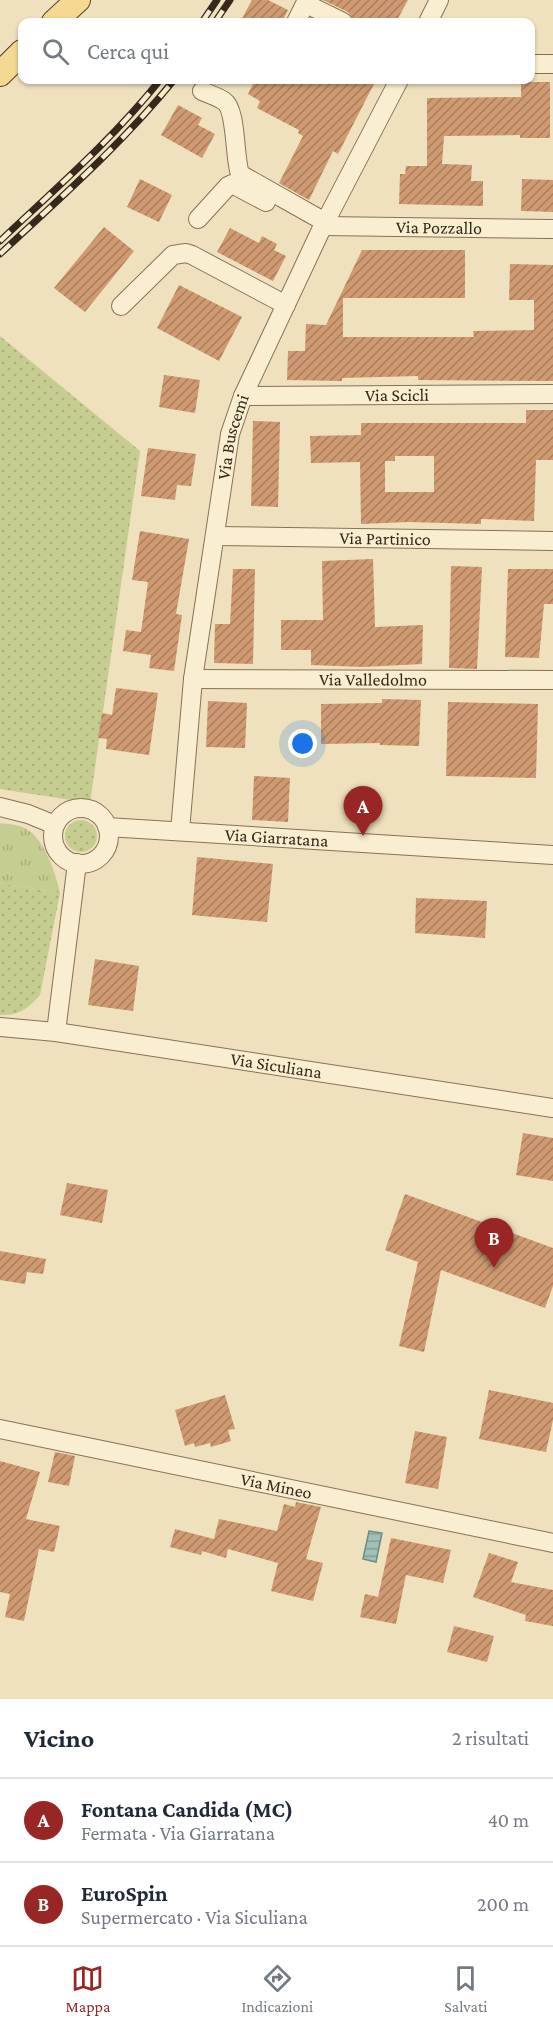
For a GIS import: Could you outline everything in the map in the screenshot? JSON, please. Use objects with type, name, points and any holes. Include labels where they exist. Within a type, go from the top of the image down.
[{"type":"main road","points":[[58,18],[78,0]]},
{"type":"main road","points":[[0,74],[18,56]]},
{"type":"street","points":[[430,18],[439,0]]},
{"type":"street","points":[[298,18],[306,2],[336,18]]},
{"type":"street","points":[[535,64],[553,64]]},
{"type":"street","name":"Via Buscemi","points":[[180,831],[193,679],[227,447],[243,396],[322,227],[397,84]]},
{"type":"street","points":[[202,91],[226,102],[232,112],[236,163],[240,174],[322,227]]},
{"type":"street","points":[[198,219],[232,184],[322,227]]},
{"type":"street","name":"Via Pozzallo","points":[[322,227],[553,229]]},
{"type":"street","points":[[121,306],[173,255],[179,253],[192,255],[286,305]]},
{"type":"street","name":"Via Scicli","points":[[243,396],[553,394]]},
{"type":"street","name":"Via Partinico","points":[[215,536],[553,541]]},
{"type":"street","name":"Via Valledolmo","points":[[193,679],[553,680]]},
{"type":"street","points":[[0,807],[28,814],[55,825]]},
{"type":"street","points":[[85,808],[99,815],[107,827],[107,844],[93,861],[77,863],[67,860],[57,851],[53,843],[55,825],[69,811],[85,808]]},
{"type":"street","name":"Via Giarratana","points":[[107,827],[553,855]]},
{"type":"street","points":[[56,1032],[77,863]]},
{"type":"street","name":"Via Siculiana","points":[[0,1027],[56,1032],[553,1108]]},
{"type":"street","name":"Via Mineo","points":[[0,1429],[553,1543]]},
{"type":"green space","points":[[0,336],[140,451],[90,803],[0,789]]},
{"type":"green space","points":[[81,820],[92,825],[97,836],[92,847],[81,852],[70,847],[65,836],[70,825]]},
{"type":"green space","points":[[0,823],[22,827],[40,842],[49,858],[60,893],[0,883]]},
{"type":"green space","points":[[0,883],[60,893],[40,995],[23,1010],[6,1015],[0,1015]]},
{"type":"water","points":[[369,1531],[382,1533],[376,1562],[363,1559]]},
{"type":"building","points":[[252,0],[268,0],[288,10],[284,18],[242,18]]},
{"type":"building","points":[[323,0],[408,0],[398,18],[352,18],[348,12]]},
{"type":"building","points":[[550,82],[550,138],[520,138],[520,135],[444,136],[442,164],[472,165],[471,181],[483,181],[483,206],[399,204],[400,174],[405,174],[406,166],[427,166],[427,98],[521,97],[521,84]]},
{"type":"building","points":[[253,84],[374,84],[338,154],[333,151],[309,200],[279,183],[303,136],[298,133],[299,130],[257,108],[260,101],[248,94]]},
{"type":"building","points":[[178,105],[202,118],[198,125],[215,134],[202,158],[161,135]]},
{"type":"building","points":[[140,179],[172,195],[159,222],[127,207]]},
{"type":"building","points":[[522,179],[553,180],[553,212],[521,211]]},
{"type":"building","points":[[104,227],[134,251],[85,312],[54,288]]},
{"type":"building","points":[[230,228],[259,243],[262,236],[277,244],[274,250],[286,256],[273,281],[217,252]]},
{"type":"building","points":[[362,250],[465,250],[465,298],[343,298],[343,337],[474,337],[473,331],[534,330],[534,300],[509,300],[510,264],[553,265],[553,381],[418,380],[418,376],[342,378],[342,381],[287,380],[288,351],[305,351],[306,324],[326,325]]},
{"type":"building","points":[[179,285],[242,317],[219,361],[157,328]]},
{"type":"building","points":[[164,375],[200,380],[195,413],[159,407]]},
{"type":"building","points":[[526,410],[553,410],[553,460],[536,460],[534,521],[481,519],[481,524],[408,522],[361,524],[360,462],[311,463],[310,436],[361,435],[361,423],[526,423]],"holes":[[[395,456],[434,456],[434,492],[385,492],[385,461],[395,461]]]},
{"type":"building","points":[[253,421],[280,422],[278,507],[251,506]]},
{"type":"building","points":[[148,448],[196,454],[191,486],[177,485],[175,500],[141,496]]},
{"type":"building","points":[[140,531],[189,539],[176,614],[182,615],[174,671],[149,668],[151,655],[123,651],[126,630],[141,632],[148,582],[132,580]]},
{"type":"building","points":[[373,559],[375,627],[423,625],[422,664],[363,667],[311,665],[311,650],[281,650],[281,620],[323,620],[322,561]]},
{"type":"building","points":[[451,566],[482,567],[477,669],[449,668]]},
{"type":"building","points":[[233,569],[255,569],[253,664],[214,663],[215,624],[230,624]]},
{"type":"building","points":[[508,569],[553,569],[553,604],[544,604],[539,658],[505,657]]},
{"type":"building","points":[[116,688],[158,693],[149,755],[106,749],[107,739],[98,738],[102,713],[112,715]]},
{"type":"building","points":[[382,699],[421,700],[419,746],[380,745],[380,743],[321,744],[321,704],[382,703]]},
{"type":"building","points":[[208,701],[247,703],[245,748],[206,747]]},
{"type":"building","points":[[448,702],[538,704],[536,778],[446,776]]},
{"type":"building","points":[[254,776],[290,778],[288,822],[252,820]]},
{"type":"building","points":[[197,857],[273,864],[267,922],[192,915]]},
{"type":"building","points":[[416,898],[487,901],[485,938],[415,933]]},
{"type":"building","points":[[95,959],[139,966],[133,1011],[88,1005]]},
{"type":"building","points":[[523,1133],[553,1138],[553,1181],[516,1175]]},
{"type":"building","points":[[67,1183],[108,1190],[102,1223],[60,1215]]},
{"type":"building","points":[[405,1194],[553,1248],[553,1286],[545,1308],[441,1270],[424,1352],[399,1346],[418,1262],[385,1250]]},
{"type":"building","points":[[0,1251],[46,1259],[43,1274],[27,1272],[25,1284],[0,1280]]},
{"type":"building","points":[[489,1390],[553,1403],[553,1420],[546,1452],[479,1439]]},
{"type":"building","points":[[225,1395],[235,1429],[228,1430],[231,1441],[211,1447],[210,1443],[195,1447],[194,1443],[185,1446],[175,1410]]},
{"type":"building","points":[[415,1431],[447,1437],[438,1489],[405,1483]]},
{"type":"building","points":[[55,1452],[75,1456],[69,1486],[48,1482]]},
{"type":"building","points":[[0,1461],[40,1472],[26,1519],[60,1526],[54,1552],[39,1549],[24,1621],[5,1617],[10,1594],[0,1592]]},
{"type":"building","points":[[296,1502],[321,1507],[306,1559],[323,1563],[313,1601],[271,1591],[278,1563],[228,1549],[226,1558],[202,1551],[201,1555],[170,1547],[175,1529],[214,1539],[219,1519],[277,1531],[284,1504],[295,1507]]},
{"type":"building","points":[[391,1538],[451,1550],[443,1583],[406,1575],[396,1624],[360,1617],[365,1594],[378,1597]]},
{"type":"building","points":[[489,1553],[518,1562],[511,1582],[553,1590],[553,1626],[525,1621],[526,1615],[473,1597]]},
{"type":"building","points":[[454,1626],[494,1636],[487,1662],[447,1652]]},
{"type":"railway","points":[[205,18],[217,0]]},
{"type":"railway","points":[[218,18],[230,0]]},
{"type":"railway","points":[[0,241],[123,123],[157,84]]},
{"type":"railway","points":[[0,254],[112,148],[171,84]]},
{"type":"place","name":"Fontana Candida (MC)","points":[[363,836]]},
{"type":"place","name":"EuroSpin","points":[[494,1268]]}]
